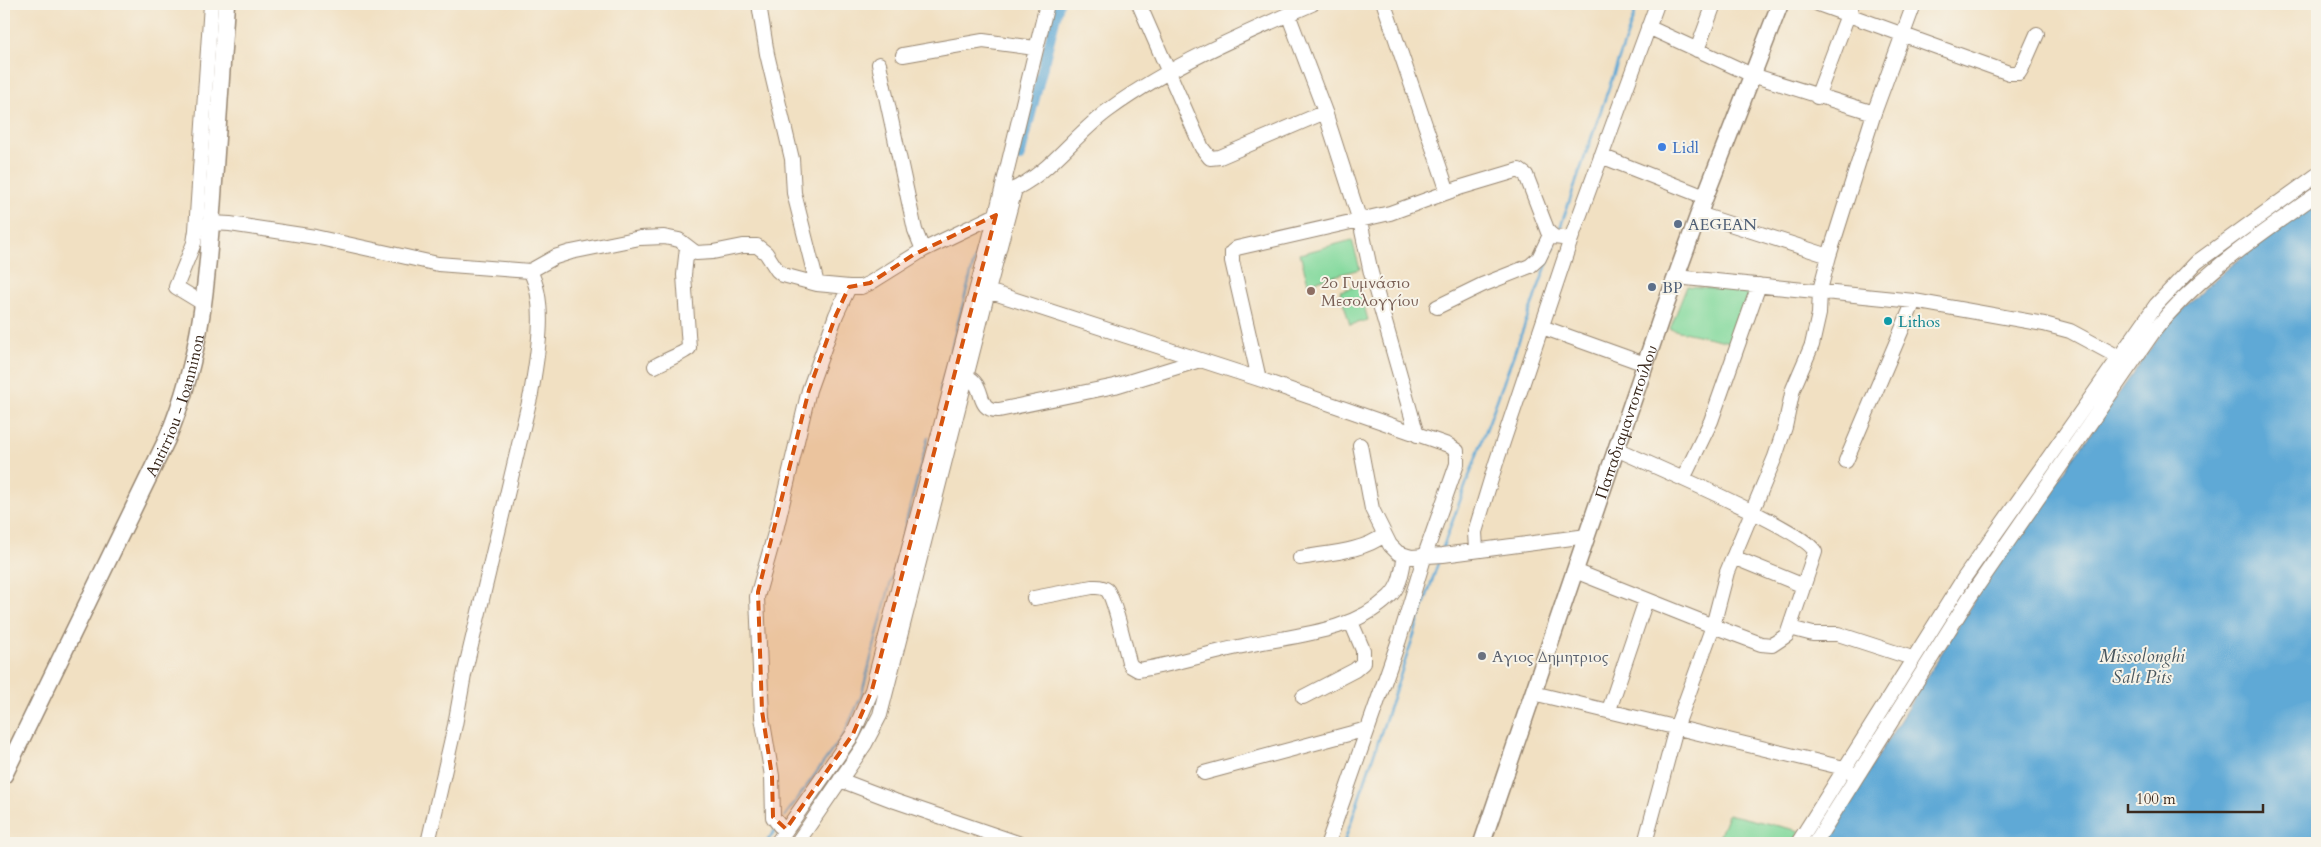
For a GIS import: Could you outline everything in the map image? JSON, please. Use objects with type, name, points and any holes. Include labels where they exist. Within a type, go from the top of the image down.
[{"type":"main road","name":"Antirriou - Ioanninon","points":[[4,775],[167,439],[188,382],[201,330],[204,304],[212,223],[226,4]]},
{"type":"main road","name":"Παπαδιαμαντοπούλου","points":[[1484,843],[1645,364],[1705,196],[1780,4]]},
{"type":"street","points":[[204,304],[176,287],[194,243],[196,230],[211,4]]},
{"type":"street","points":[[759,4],[767,54],[792,164],[794,193],[817,284]]},
{"type":"street","points":[[777,843],[853,734],[872,690],[996,214],[1047,4]]},
{"type":"street","points":[[1139,4],[1202,148],[1212,159],[1268,138],[1325,112]]},
{"type":"street","points":[[1001,194],[1015,189],[1053,162],[1106,111],[1224,43],[1312,4]]},
{"type":"street","points":[[1384,4],[1448,192]]},
{"type":"street","points":[[1476,550],[1475,532],[1478,518],[1571,239],[1656,4]]},
{"type":"street","points":[[1697,50],[1714,4]]},
{"type":"street","points":[[1818,4],[1850,9],[1902,36],[2014,74],[2022,68],[2037,34]]},
{"type":"street","points":[[1645,843],[1676,728],[1713,626],[1727,572],[1783,433],[1793,389],[1812,345],[1819,314],[1820,290],[1829,256],[1874,113],[1914,4]]},
{"type":"street","points":[[1817,97],[1850,9]]},
{"type":"street","points":[[1288,14],[1325,112],[1360,220],[1371,273],[1417,435]]},
{"type":"street","points":[[1648,27],[1752,75],[1817,97],[1874,113]]},
{"type":"street","points":[[903,55],[983,41],[1036,48]]},
{"type":"street","points":[[879,64],[915,230],[922,250]]},
{"type":"street","points":[[1601,156],[1705,196]]},
{"type":"street","points":[[1259,379],[1232,252],[1244,246],[1390,213],[1448,192],[1520,170],[1526,175],[1550,235],[1539,258],[1533,264],[1482,285],[1437,307]]},
{"type":"street","points":[[1815,843],[1969,598],[2125,360],[2156,305],[2193,266],[2232,235],[2317,175]]},
{"type":"street","points":[[797,843],[871,734],[884,700],[1015,189]]},
{"type":"street","points":[[1798,843],[1912,658],[1984,546],[2125,360],[2195,284],[2235,252],[2317,194]]},
{"type":"street","points":[[196,230],[212,223],[306,236],[458,267],[530,271],[571,252],[640,238],[671,238],[680,241],[693,251],[703,253],[743,246],[756,246],[766,253],[777,270],[783,275],[817,284],[849,288],[861,287],[875,280],[922,250],[996,214]]},
{"type":"street","points":[[1699,214],[1829,256]]},
{"type":"street","points":[[1550,235],[1571,239]]},
{"type":"street","points":[[655,366],[689,348],[684,275],[687,247]]},
{"type":"street","points":[[428,843],[455,725],[464,675],[531,394],[535,367],[539,306],[537,287],[530,271]]},
{"type":"street","points":[[1676,277],[1820,290],[1914,301],[2054,326],[2070,331],[2125,360]]},
{"type":"street","points":[[1683,479],[1710,422],[1759,285]]},
{"type":"street","points":[[786,829],[780,826],[773,817],[772,776],[762,711],[757,597],[811,384],[836,315],[849,288]]},
{"type":"street","points":[[988,291],[1259,379],[1456,449],[1458,454],[1457,464],[1425,555],[1399,640],[1366,729],[1328,843]]},
{"type":"street","points":[[1846,462],[1914,301]]},
{"type":"street","points":[[1542,326],[1645,364]]},
{"type":"street","points":[[966,376],[977,383],[986,406],[990,410],[999,410],[1115,386],[1200,360]]},
{"type":"street","points":[[1360,445],[1370,504],[1384,535],[1396,552],[1411,557],[1443,555],[1587,536]]},
{"type":"street","points":[[1575,571],[1761,644],[1772,645],[1784,638],[1790,628],[1815,552],[1812,546],[1752,512],[1616,449]]},
{"type":"street","points":[[1300,558],[1359,546],[1377,540],[1384,535]]},
{"type":"street","points":[[1034,598],[1092,587],[1101,587],[1107,590],[1113,602],[1129,662],[1131,666],[1138,670],[1243,646],[1326,630],[1351,622],[1366,614],[1391,595],[1401,578],[1405,555]]},
{"type":"street","points":[[1733,557],[1804,586]]},
{"type":"street","points":[[1608,710],[1646,600]]},
{"type":"street","points":[[1303,697],[1355,670],[1363,663],[1363,650],[1351,622]]},
{"type":"street","points":[[1790,628],[1818,635],[1838,634],[1912,658]]},
{"type":"street","points":[[1533,693],[1844,768],[1857,775]]},
{"type":"street","points":[[1204,773],[1366,729]]},
{"type":"street","points":[[840,780],[1018,843]]},
{"type":"highlighted area","points":[[996,215],[872,690],[853,734],[786,829],[773,817],[772,776],[762,711],[758,592],[809,390],[836,315],[849,287],[870,283],[913,255]]},
{"type":"green space","points":[[1352,240],[1360,269],[1308,283],[1300,254]]},
{"type":"green space","points":[[1359,286],[1368,320],[1350,325],[1340,291]]},
{"type":"green space","points":[[1687,286],[1757,292],[1739,344],[1670,329]]},
{"type":"green space","points":[[1728,814],[1800,831],[1793,843],[1717,843]]},
{"type":"water","name":"Missolonghi Salt Pits","points":[[2317,203],[2317,843],[1824,843],[1983,586],[2160,335],[2177,315],[2214,280],[2254,248]]},
{"type":"waterway","points":[[1020,157],[1059,4]]},
{"type":"waterway","points":[[1559,231],[1638,4]]},
{"type":"waterway","points":[[940,391],[980,239]]},
{"type":"waterway","points":[[1443,547],[1554,245]]},
{"type":"waterway","points":[[785,816],[844,734],[861,697],[928,437]]},
{"type":"waterway","points":[[1344,843],[1438,563]]},
{"type":"waterway","points":[[766,843],[776,829]]},
{"type":"place","name":"Lidl","points":[[1662,147]]},
{"type":"place","name":"AEGEAN","points":[[1678,224]]},
{"type":"place","name":"BP","points":[[1652,287]]},
{"type":"place","name":"2ο Γυμνάσιο Μεσολογγίου","points":[[1311,291]]},
{"type":"place","name":"Lithos","points":[[1888,321]]},
{"type":"place","name":"Αγιος Δημητριος","points":[[1482,656]]}]
